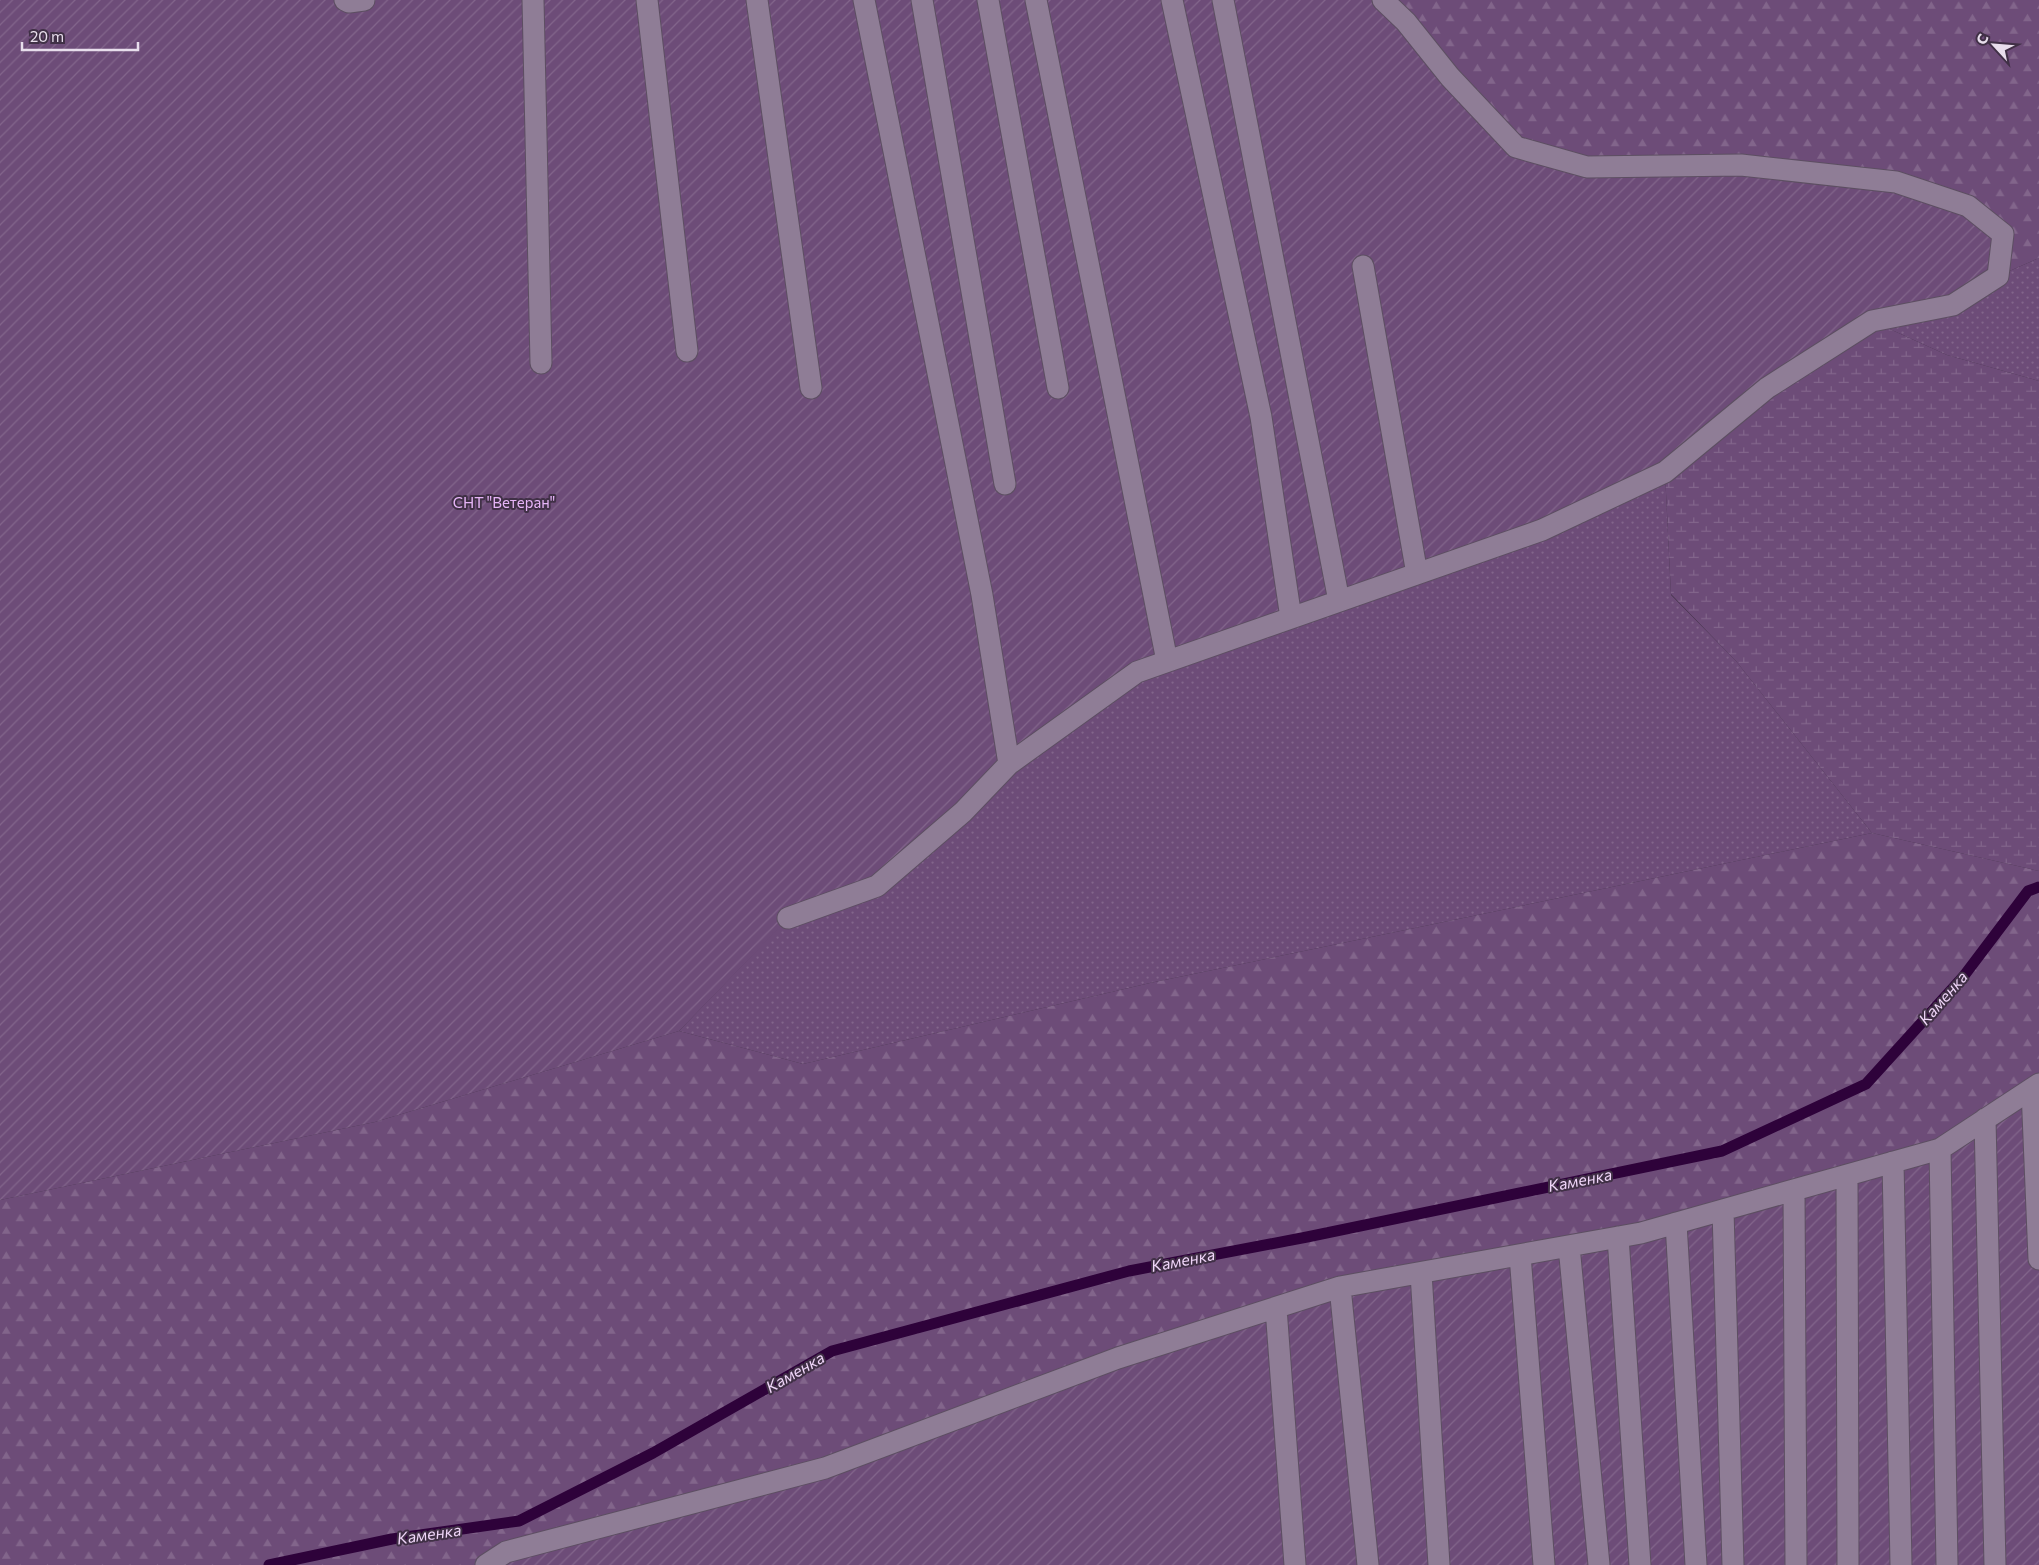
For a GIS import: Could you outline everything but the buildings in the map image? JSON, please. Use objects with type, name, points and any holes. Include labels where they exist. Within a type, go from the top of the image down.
[{"type":"lane","points":[[345,0],[349,2],[364,0]]},
{"type":"lane","points":[[532,0],[541,363]]},
{"type":"lane","points":[[647,0],[687,351]]},
{"type":"lane","points":[[756,0],[811,388]]},
{"type":"lane","points":[[864,0],[982,595],[1009,764]]},
{"type":"lane","points":[[922,0],[1005,484]]},
{"type":"lane","points":[[988,0],[1058,388]]},
{"type":"lane","points":[[1036,0],[1167,661]]},
{"type":"lane","points":[[1172,0],[1261,417],[1291,618]]},
{"type":"lane","points":[[1223,0],[1339,601]]},
{"type":"lane","points":[[788,918],[877,886],[963,812],[1009,764],[1137,672],[1542,530],[1666,472],[1767,388],[1872,321],[1953,305],[1998,276],[2003,234],[1968,206],[1896,182],[1741,165],[1587,168],[1516,147],[1450,77],[1406,22],[1383,0]]},
{"type":"lane","points":[[1363,266],[1417,574]]},
{"type":"lane","points":[[486,1565],[506,1552],[825,1468],[1118,1358],[1340,1287],[1618,1237],[1676,1223],[1940,1149],[2036,1086]]},
{"type":"lane","points":[[2036,1086],[2039,1259]]},
{"type":"lane","points":[[1985,1119],[1995,1565]]},
{"type":"lane","points":[[1940,1149],[1947,1565]]},
{"type":"lane","points":[[1893,1162],[1901,1565]]},
{"type":"lane","points":[[1847,1175],[1848,1565]]},
{"type":"lane","points":[[1794,1190],[1796,1565]]},
{"type":"lane","points":[[1723,1210],[1733,1565]]},
{"type":"lane","points":[[1676,1223],[1696,1565]]},
{"type":"lane","points":[[1618,1237],[1640,1565]]},
{"type":"lane","points":[[1569,1246],[1599,1565]]},
{"type":"lane","points":[[1520,1255],[1544,1565]]},
{"type":"lane","points":[[1421,1273],[1439,1565]]},
{"type":"lane","points":[[1340,1287],[1368,1565]]},
{"type":"lane","points":[[1276,1308],[1295,1565]]},
{"type":"green space","name":"СНТ \"Ветеран\"","points":[[0,0],[1383,0],[1516,147],[1587,167],[1896,182],[2003,234],[1998,276],[1953,305],[1872,321],[1665,472],[1137,672],[877,886],[788,919],[679,1031],[375,1122],[0,1200]]},
{"type":"green space","points":[[1383,0],[2039,0],[2039,258],[1998,276],[1516,147]]},
{"type":"green space","points":[[2039,258],[2039,381],[1947,355],[1872,321],[1998,276]]},
{"type":"green space","points":[[1872,321],[1947,355],[2039,381],[2039,871],[1872,833],[1736,661],[1671,594],[1665,472]]},
{"type":"green space","points":[[1665,472],[1671,595],[1736,661],[1872,833],[1150,983],[803,1064],[679,1031],[788,918],[1137,672]]},
{"type":"green space","points":[[1872,833],[2039,871],[2039,1084],[1940,1149],[486,1565],[0,1565],[0,1200],[375,1122],[679,1031],[803,1064],[1150,983]]},
{"type":"green space","points":[[2039,1084],[2039,1565],[486,1565],[825,1468],[1340,1287],[1618,1237],[1940,1149]]},
{"type":"waterway","name":"Каменка","points":[[269,1565],[392,1539],[519,1521],[653,1453],[832,1351],[1129,1271],[1307,1237],[1722,1151],[1866,1084],[1963,977],[2028,891],[2039,887]]}]
